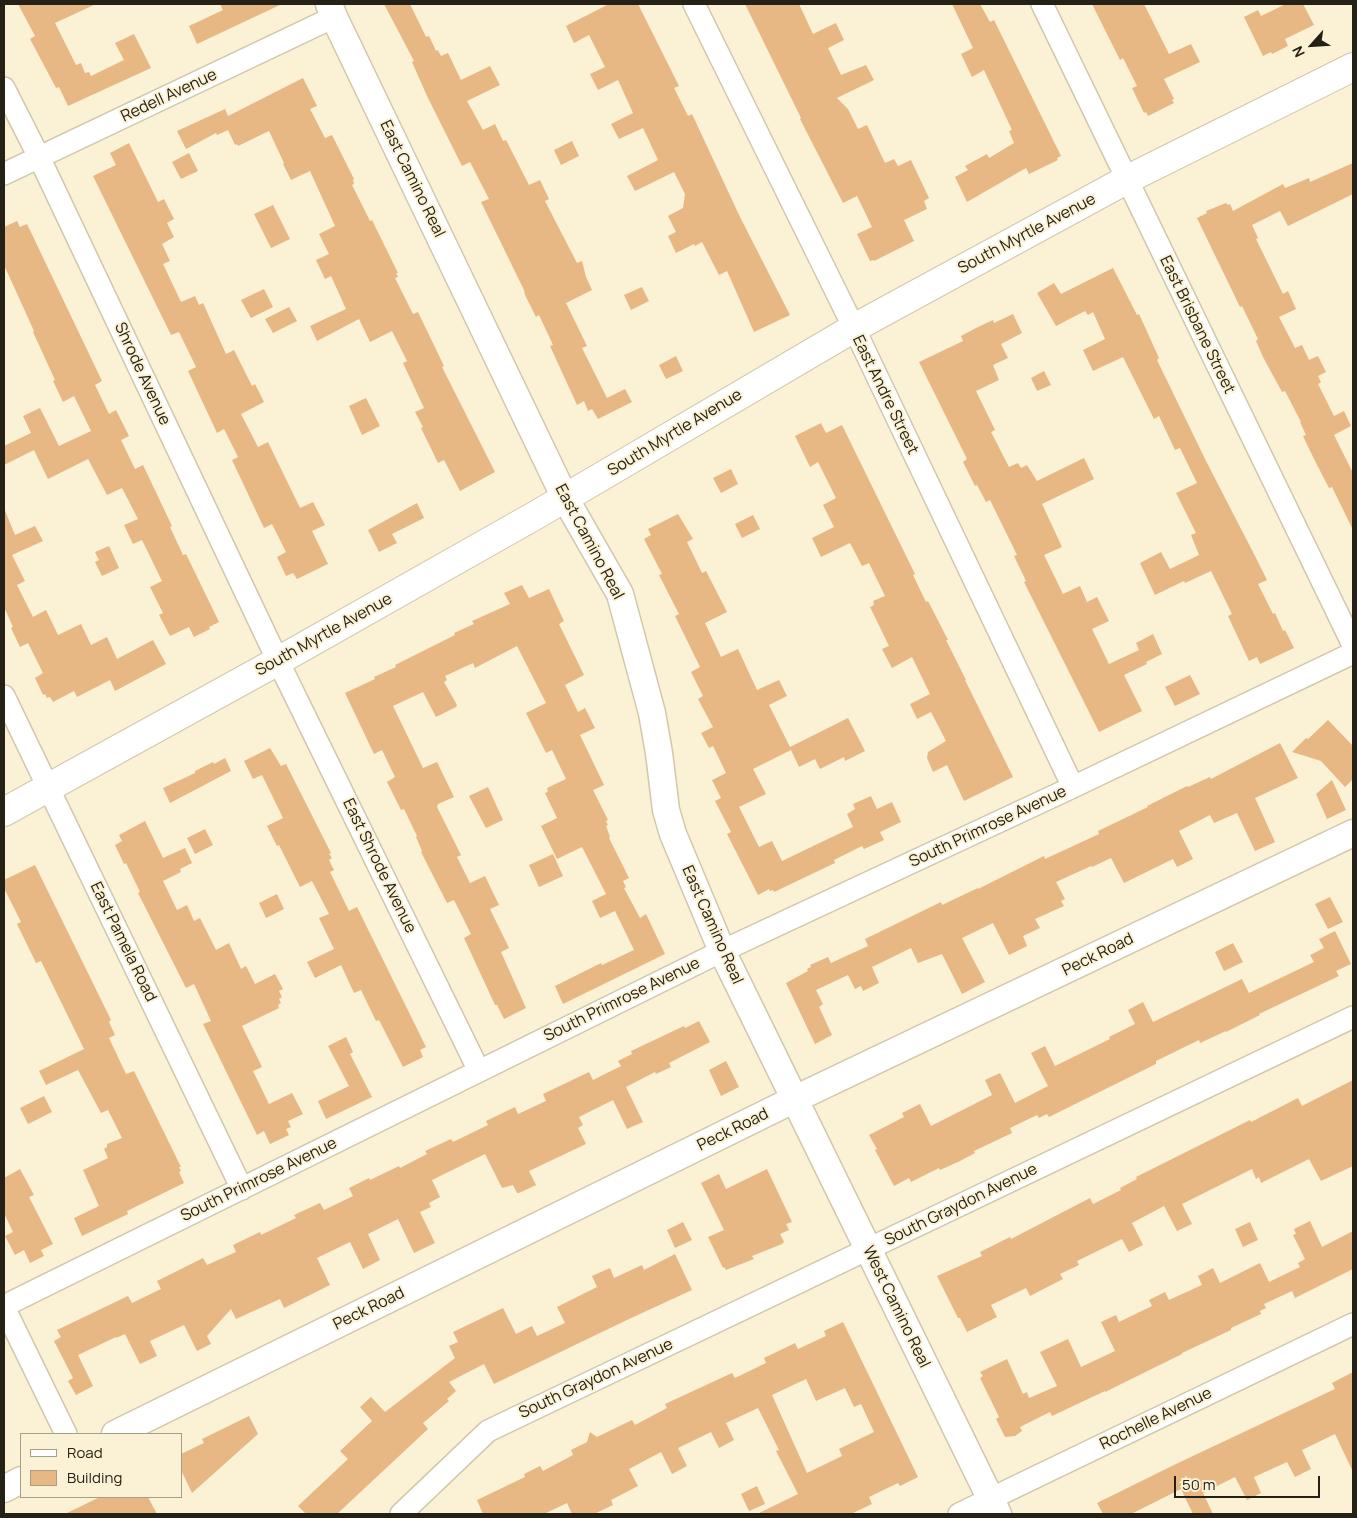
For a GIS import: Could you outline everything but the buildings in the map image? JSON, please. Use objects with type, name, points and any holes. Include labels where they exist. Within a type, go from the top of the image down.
[{"type":"main road","name":"South Myrtle Avenue","points":[[4,812],[278,661],[565,498],[854,328],[1126,180],[1353,67]]},
{"type":"street","name":"East Andre Street","points":[[694,4],[854,328],[1073,787]]},
{"type":"street","name":"East Brisbane Street","points":[[1042,4],[1353,645]]},
{"type":"street","name":"Redell Avenue","points":[[4,174],[332,11]]},
{"type":"street","name":"East Camino Real","points":[[332,11],[565,498],[620,594],[652,713],[666,810],[673,834],[722,951],[795,1100]]},
{"type":"street","name":"Shrode Avenue","points":[[4,88],[39,157],[278,661]]},
{"type":"street","name":"South Primrose Avenue","points":[[4,1306],[722,951],[1073,787],[1353,653]]},
{"type":"street","name":"East Shrode Avenue","points":[[278,661],[479,1071]]},
{"type":"street","name":"East Pamela Road","points":[[4,696],[242,1189]]},
{"type":"street","name":"Peck Road","points":[[117,1433],[795,1100],[1353,833]]},
{"type":"street","name":"South Graydon Avenue","points":[[401,1514],[488,1431],[1353,1017]]},
{"type":"street","name":"West Camino Real","points":[[795,1100],[994,1506]]},
{"type":"street","points":[[4,1306],[66,1433]]},
{"type":"street","name":"Rochelle Avenue","points":[[959,1514],[994,1506],[1353,1324]]},
{"type":"street","points":[[4,1489],[20,1481]]}]
